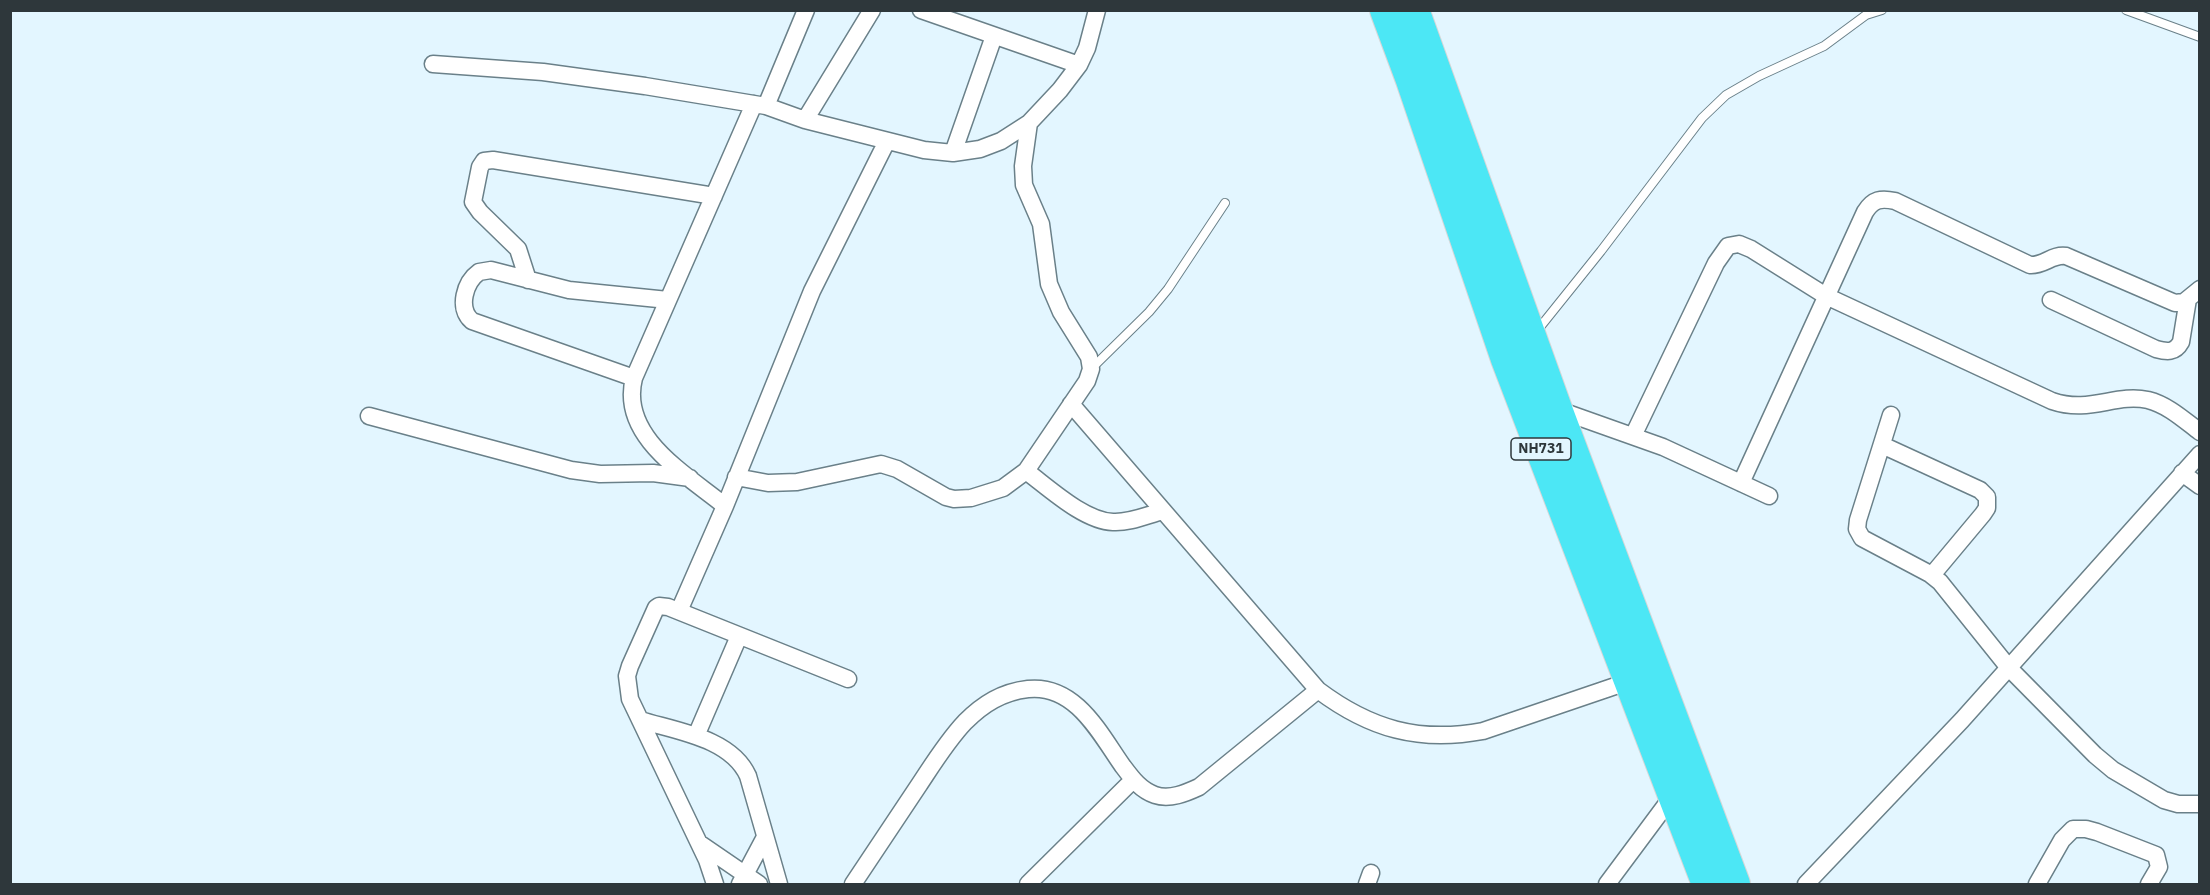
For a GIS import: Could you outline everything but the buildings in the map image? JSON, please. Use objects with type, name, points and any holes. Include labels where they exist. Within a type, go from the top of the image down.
[{"type":"highway","name":"NH731","points":[[1386,10],[1507,359],[1674,794],[1699,880]]},
{"type":"highway","name":"NH731","points":[[1413,10],[1530,339],[1734,885]]},
{"type":"street","points":[[725,506],[656,449],[643,433],[634,415],[630,392],[634,378],[714,196],[806,10]]},
{"type":"street","points":[[806,120],[872,10]]},
{"type":"street","points":[[921,10],[1079,65]]},
{"type":"street","points":[[433,64],[543,72],[760,105],[806,120],[887,141],[924,150],[953,153],[980,149],[1001,141],[1029,123],[1060,90],[1079,65],[1087,48],[1097,10]]},
{"type":"street","points":[[953,153],[994,36]]},
{"type":"street","points":[[736,477],[768,483],[790,483],[881,464],[897,469],[946,496],[962,499],[994,492],[1012,483],[1026,471],[1087,381],[1091,369],[1089,357],[1061,312],[1049,284],[1041,224],[1024,185],[1023,166],[1029,123]]},
{"type":"street","points":[[679,611],[725,506],[812,291],[887,141]]},
{"type":"street","points":[[528,280],[518,249],[480,212],[473,202],[480,167],[484,161],[493,160],[714,196]]},
{"type":"street","points":[[1741,483],[1870,204],[1884,199],[1895,201],[2030,265],[2037,265],[2061,255],[2170,301],[2180,303],[2194,294]]},
{"type":"street","points":[[1633,436],[1716,263],[1728,246],[1733,244],[1744,245],[1826,296],[2052,401],[2081,407],[2139,399],[2150,401],[2164,406],[2199,432]]},
{"type":"street","points":[[634,378],[479,324],[467,317],[464,308],[465,296],[470,282],[479,272],[491,270],[570,290],[668,300]]},
{"type":"street","points":[[2051,300],[2157,349],[2170,352],[2181,342],[2194,294]]},
{"type":"street","points":[[1071,404],[1318,690],[1366,720],[1400,732],[1431,736],[1458,736],[1483,731],[1630,681]]},
{"type":"street","points":[[1556,409],[1663,447],[1769,496]]},
{"type":"street","points":[[1891,415],[1858,520],[1858,534],[1868,543],[1932,575],[2009,668],[2095,755],[2113,770],[2164,800],[2193,804],[2199,789]]},
{"type":"street","points":[[369,416],[571,470],[600,474],[653,472],[691,478]]},
{"type":"street","points":[[1882,445],[1980,490],[1987,497],[1987,508],[1983,514],[1932,575]]},
{"type":"street","points":[[1806,885],[1962,720],[2199,454]]},
{"type":"street","points":[[1026,471],[1082,511],[1104,521],[1126,522],[1163,511]]},
{"type":"street","points":[[2182,473],[2199,486]]},
{"type":"street","points":[[715,885],[699,842],[630,699],[628,687],[630,666],[656,608],[664,606],[679,611],[848,679]]},
{"type":"street","points":[[696,736],[740,636]]},
{"type":"street","points":[[853,885],[944,747],[964,723],[997,697],[1013,691],[1034,688],[1051,691],[1070,699],[1085,714],[1133,780],[1145,790],[1163,796],[1186,793],[1199,787],[1318,690]]},
{"type":"street","points":[[640,720],[696,736],[725,749],[743,764],[779,885]]},
{"type":"street","points":[[1028,885],[1133,780]]},
{"type":"street","points":[[1607,885],[1674,794]]},
{"type":"street","points":[[2037,885],[2068,832],[2079,828],[2097,832],[2156,855],[2159,867],[2149,885]]},
{"type":"street","points":[[699,842],[748,882],[765,837]]},
{"type":"lane","points":[[1530,339],[1601,251],[1701,118],[1726,95],[1759,76],[1824,46],[1866,15],[1882,10]]},
{"type":"lane","points":[[2126,10],[2199,37]]},
{"type":"lane","points":[[1091,369],[1149,312],[1225,203]]}]
